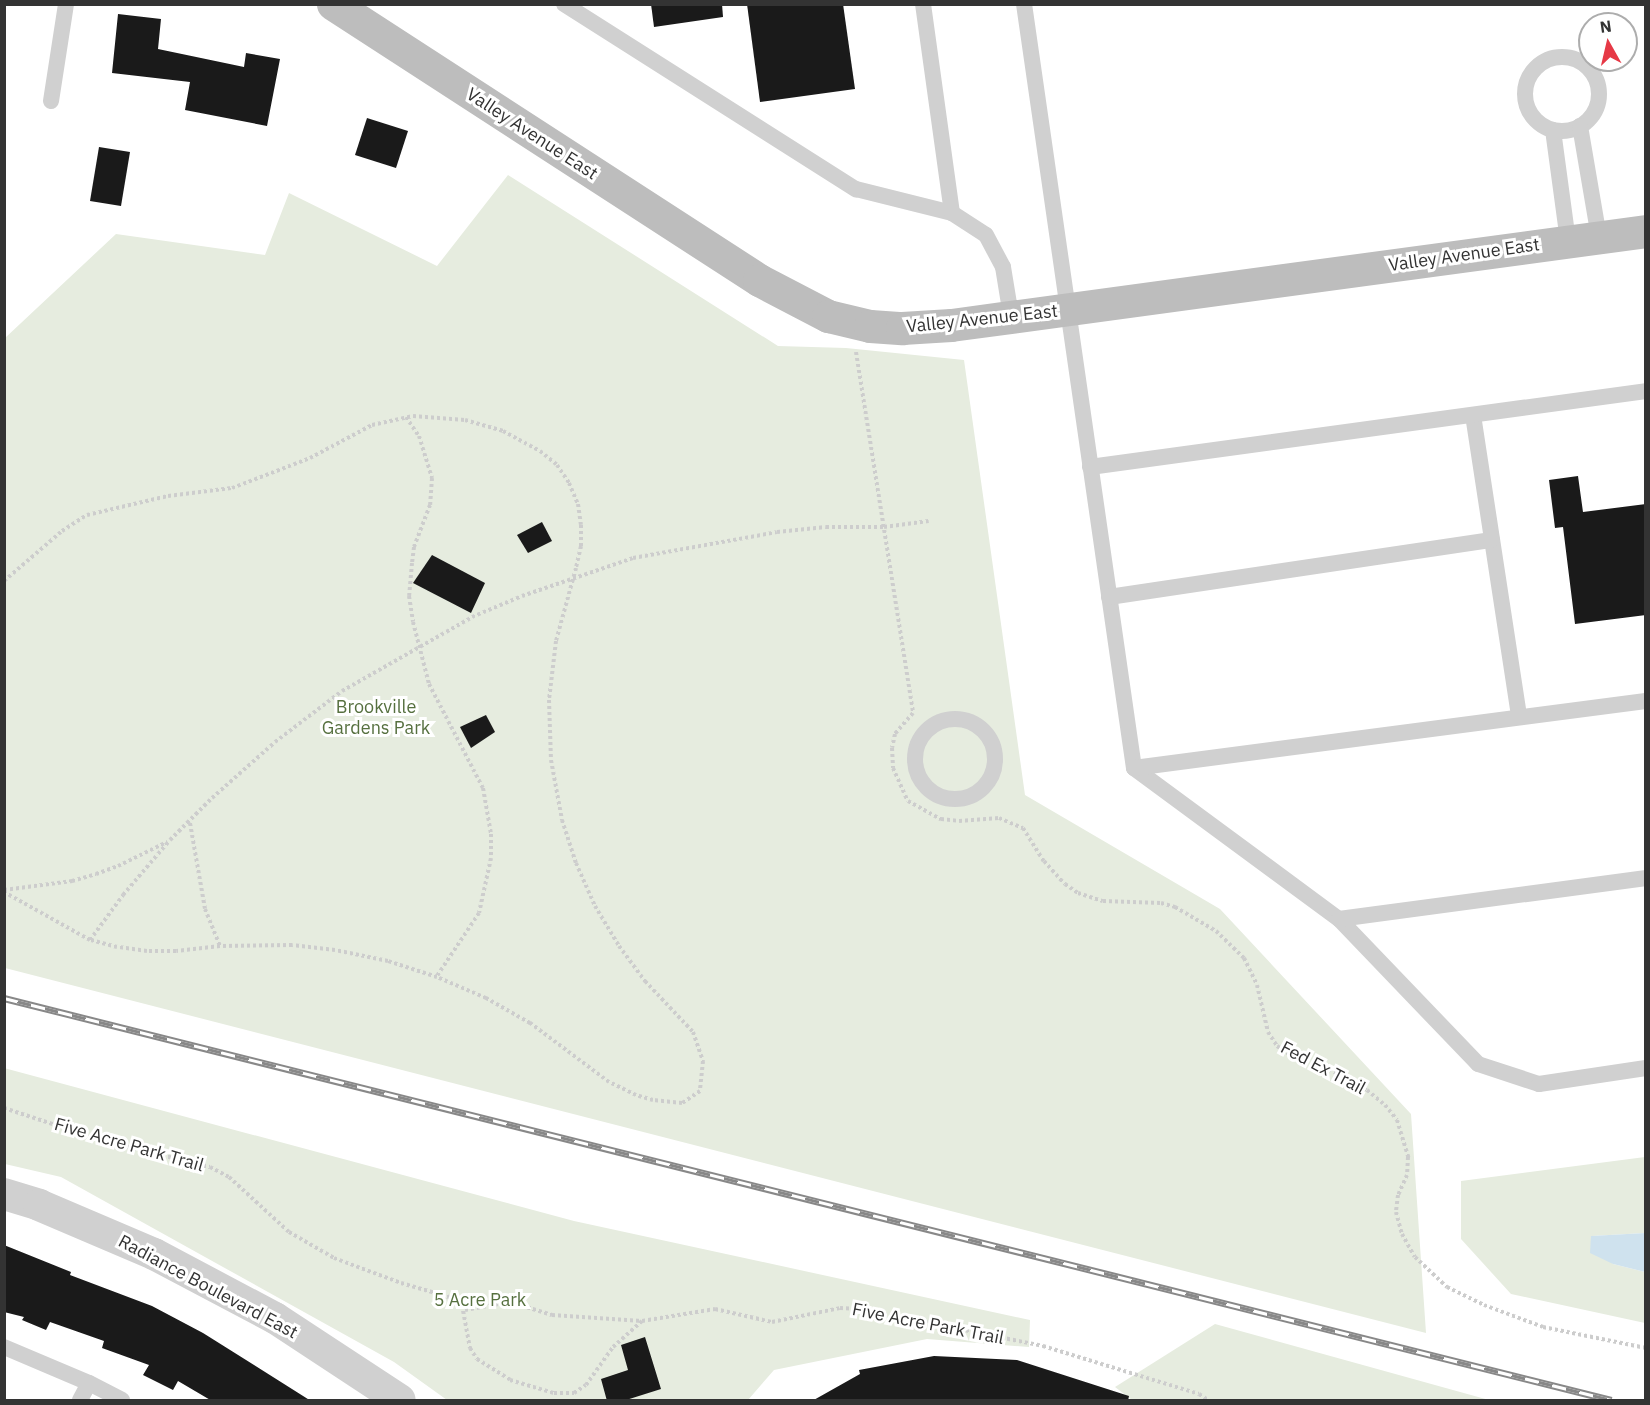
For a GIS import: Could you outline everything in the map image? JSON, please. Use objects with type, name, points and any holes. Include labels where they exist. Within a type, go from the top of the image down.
[{"type":"main road","name":"Valley Avenue East","points":[[333,4],[759,280],[828,316],[858,323],[922,328],[1646,231]]},
{"type":"street","name":"Radiance Boulevard East","points":[[4,1194],[39,1205],[154,1254],[275,1318],[400,1401]]},
{"type":"lane","points":[[51,101],[66,4]]},
{"type":"lane","points":[[564,4],[856,189],[952,213],[986,235],[1003,267],[1011,316]]},
{"type":"lane","points":[[923,4],[952,213]]},
{"type":"lane","points":[[1024,4],[1134,768],[1339,919],[1478,1064],[1539,1084],[1646,1068]]},
{"type":"lane","points":[[1551,59],[1574,59],[1585,65],[1598,85],[1599,97],[1596,109],[1580,126],[1572,130],[1553,130],[1533,117],[1525,95],[1532,73],[1551,59]]},
{"type":"lane","points":[[1580,126],[1583,239]]},
{"type":"lane","points":[[1553,130],[1583,239]]},
{"type":"lane","points":[[1090,467],[1646,391]]},
{"type":"lane","points":[[1473,415],[1519,717]]},
{"type":"lane","points":[[1109,597],[1492,540]]},
{"type":"lane","points":[[1134,768],[1646,701]]},
{"type":"lane","points":[[966,720],[978,726],[987,735],[993,747],[993,772],[987,784],[965,798],[939,796],[927,789],[914,766],[919,739],[928,728],[940,721],[966,720]]},
{"type":"lane","points":[[1339,919],[1646,878]]},
{"type":"lane","points":[[4,1347],[89,1383],[122,1401]]},
{"type":"lane","points":[[80,1401],[89,1383]]},
{"type":"path","points":[[858,323],[855,349],[884,527]]},
{"type":"path","points":[[406,417],[419,436],[432,478],[430,506],[414,548],[410,576],[409,596],[418,646],[435,698],[483,788],[491,834],[491,858],[479,913],[437,977]]},
{"type":"path","points":[[4,581],[62,531],[87,515],[168,496],[232,488],[310,458],[372,424],[406,417],[448,417],[483,424],[524,442],[556,465],[569,483],[578,504],[581,525],[581,546],[556,641],[549,700],[551,759],[562,820],[576,863],[595,906],[619,946],[645,981],[693,1032],[703,1061],[700,1091],[682,1103],[653,1100],[636,1095],[609,1082],[530,1023],[486,998],[437,977],[388,961],[335,950],[292,945],[220,946],[147,951],[90,940],[4,891]]},
{"type":"path","points":[[90,940],[123,895],[170,840],[212,798],[275,742],[342,691],[472,617],[572,578],[633,558],[777,532],[826,527],[884,527],[929,521]]},
{"type":"path","name":"Fed Ex Trail","points":[[884,527],[913,713],[895,734],[892,748],[893,768],[900,790],[908,801],[941,819],[959,821],[999,818],[1023,828],[1044,861],[1065,884],[1078,893],[1103,901],[1161,903],[1175,907],[1216,931],[1244,958],[1257,985],[1268,1032],[1277,1046],[1290,1054],[1329,1069],[1367,1090],[1385,1105],[1396,1120],[1408,1157],[1407,1175],[1398,1195],[1396,1212],[1402,1234],[1416,1257],[1447,1287],[1484,1305],[1543,1327],[1646,1348]]},
{"type":"path","points":[[190,822],[205,909],[220,946]]},
{"type":"path","points":[[4,891],[48,885],[96,874],[118,866],[170,840]]},
{"type":"path","name":"Five Acre Park Trail","points":[[4,1108],[104,1141],[210,1167],[229,1177],[289,1232],[334,1258],[401,1283],[449,1297],[465,1310],[510,1302],[552,1315],[642,1321],[715,1309],[772,1322],[840,1308],[860,1309],[1043,1346],[1199,1394],[1208,1401]]},
{"type":"path","points":[[465,1310],[470,1348],[477,1359],[510,1380],[554,1393],[574,1393],[586,1385],[613,1347],[642,1321]]},
{"type":"green space","name":"Brookville Gardens Park","points":[[508,175],[778,346],[846,348],[964,360],[1025,795],[1220,909],[1411,1114],[1426,1333],[5,968],[5,338],[116,234],[265,255],[289,193],[437,266]]},
{"type":"green space","name":"5 Acre Park","points":[[4,1068],[574,1221],[1030,1320],[1029,1347],[927,1339],[774,1370],[748,1400],[447,1400],[394,1362],[61,1177],[5,1164]]},
{"type":"green space","points":[[1645,1157],[1645,1233],[1592,1236],[1613,1264],[1645,1272],[1645,1323],[1511,1294],[1461,1239],[1461,1181]]},
{"type":"green space","points":[[1215,1324],[1489,1400],[1132,1400],[1115,1387]]},
{"type":"water","points":[[1645,1233],[1645,1272],[1613,1264],[1590,1253],[1591,1236]]},
{"type":"building","points":[[651,4],[722,4],[723,17],[654,27]]},
{"type":"building","points":[[747,4],[843,4],[855,89],[760,102]]},
{"type":"building","points":[[118,14],[161,19],[158,49],[244,67],[246,53],[280,59],[267,126],[185,110],[190,82],[112,73]]},
{"type":"building","points":[[367,118],[408,131],[396,168],[355,155]]},
{"type":"building","points":[[99,147],[130,152],[121,206],[90,201]]},
{"type":"building","points":[[1578,476],[1583,512],[1646,504],[1646,615],[1575,624],[1563,527],[1555,528],[1549,480]]},
{"type":"building","points":[[542,522],[552,541],[528,553],[517,535]]},
{"type":"building","points":[[432,555],[485,583],[471,613],[413,583]]},
{"type":"building","points":[[486,715],[495,732],[471,748],[460,727]]},
{"type":"building","points":[[4,1245],[71,1272],[70,1275],[152,1306],[203,1333],[311,1401],[212,1401],[178,1381],[173,1390],[143,1375],[149,1365],[102,1348],[104,1341],[50,1322],[46,1330],[22,1320],[24,1317],[4,1312]]},
{"type":"building","points":[[645,1337],[661,1389],[623,1401],[607,1401],[601,1379],[628,1370],[621,1345]]},
{"type":"building","points":[[934,1356],[1017,1360],[1129,1396],[1128,1401],[812,1401],[860,1374],[859,1370]]},
{"type":"railway","points":[[4,998],[1611,1400]]}]
